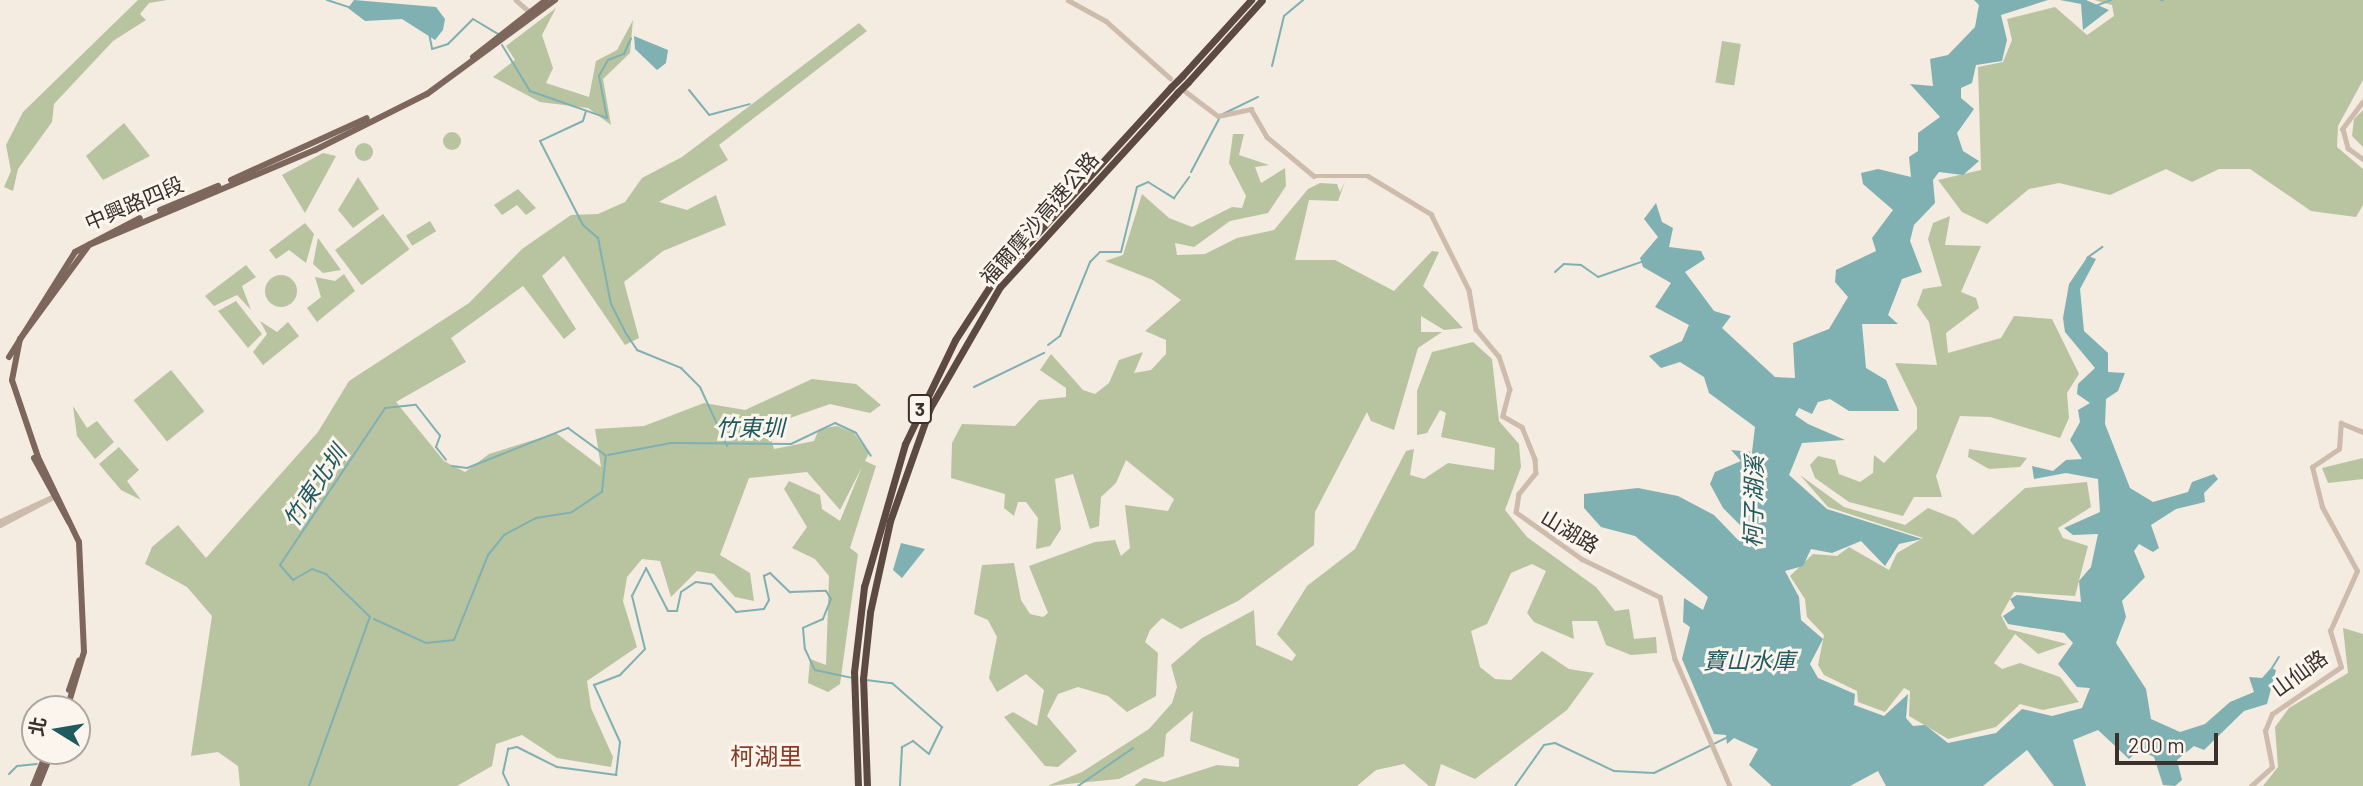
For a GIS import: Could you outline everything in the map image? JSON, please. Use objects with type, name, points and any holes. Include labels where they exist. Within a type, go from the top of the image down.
[{"type":"highway","name":"福爾摩沙高速公路","points":[[867,786],[858,711],[880,558],[906,467],[957,356],[1039,239],[1178,90],[1251,0]]},
{"type":"highway","name":"福爾摩沙高速公路","points":[[1185,79],[1262,0]]},
{"type":"highway","name":"福爾摩沙高速公路","points":[[859,786],[856,653],[883,507],[955,340],[1022,244],[1178,90]]},
{"type":"main road","points":[[533,15],[546,0]]},
{"type":"main road","points":[[533,15],[555,0]]},
{"type":"main road","name":"中興路四段","points":[[68,695],[80,643],[75,542],[26,434],[8,365],[16,336],[75,252],[103,233],[311,146],[446,79],[533,15]]},
{"type":"main road","name":"中興路四段","points":[[70,695],[84,652],[79,542],[38,457],[12,380],[20,339],[89,244],[315,150],[427,94],[533,15]]},
{"type":"main road","points":[[36,786],[44,765]]},
{"type":"street","points":[[516,0],[533,15]]},
{"type":"street","points":[[1068,0],[1107,21],[1170,78]]},
{"type":"street","name":"山湖路","points":[[1178,90],[1219,116],[1251,109],[1267,137],[1314,176],[1368,176],[1423,205],[1469,290],[1476,328],[1497,350],[1508,383],[1503,416],[1522,427],[1535,460],[1536,473],[1519,494],[1516,512],[1582,559],[1661,597],[1668,639],[1730,786]]},
{"type":"street","points":[[2363,102],[2343,129],[2348,148],[2363,159]]},
{"type":"street","name":"山仙路","points":[[2251,786],[2272,767],[2265,731],[2272,714],[2341,667],[2330,631],[2357,571],[2322,507],[2312,467],[2339,449],[2341,423],[2363,432]]},
{"type":"street","points":[[0,523],[55,495]]},
{"type":"green space","points":[[138,0],[167,0],[149,3],[140,14],[146,20],[113,41],[54,104],[52,122],[18,169],[13,191],[4,187],[11,171],[6,145],[23,112]]},
{"type":"green space","points":[[2094,0],[2363,0],[2363,80],[2338,126],[2337,147],[2363,169],[2363,205],[2356,217],[2311,211],[2250,169],[2219,169],[2192,182],[2166,169],[2110,195],[2059,183],[2029,189],[1987,224],[1962,212],[1938,180],[1981,170],[1978,67],[2003,62],[2012,40],[2007,19],[2055,7],[2087,35],[2114,16],[2112,5]]},
{"type":"green space","points":[[556,8],[542,35],[553,68],[546,83],[589,97],[596,61],[617,50],[633,20],[630,53],[603,79],[611,125],[588,108],[540,102],[493,77],[515,60],[506,46]]},
{"type":"green space","points":[[859,23],[867,31],[719,145],[728,160],[659,202],[687,210],[716,195],[726,225],[663,251],[624,282],[639,338],[625,345],[564,256],[542,276],[576,329],[564,339],[523,286],[451,338],[466,362],[396,402],[444,461],[465,472],[489,454],[556,433],[601,467],[595,429],[644,426],[704,403],[745,410],[812,379],[856,384],[881,405],[870,413],[830,404],[767,426],[774,449],[814,441],[819,429],[837,426],[854,433],[869,453],[865,461],[876,466],[850,548],[858,554],[840,684],[828,692],[808,683],[810,659],[826,665],[829,576],[815,559],[792,548],[807,527],[784,489],[789,481],[820,495],[822,509],[840,521],[862,467],[840,510],[807,472],[749,478],[720,555],[750,573],[754,601],[735,597],[714,574],[697,571],[671,597],[660,561],[642,559],[627,577],[623,601],[637,647],[587,681],[591,708],[613,757],[611,767],[557,758],[522,735],[496,744],[492,766],[457,786],[240,786],[238,766],[218,752],[191,756],[212,616],[187,587],[145,564],[152,547],[178,525],[206,558],[318,432],[349,381],[469,303],[522,249],[571,215],[598,214],[625,202],[642,178],[682,157]]},
{"type":"green space","points":[[1722,41],[1741,44],[1734,85],[1715,82]]},
{"type":"green space","points":[[2363,110],[2363,147],[2352,136],[2354,119]]},
{"type":"green space","points":[[124,123],[150,156],[103,180],[86,156]]},
{"type":"green space","points":[[448,132],[456,132],[461,141],[459,148],[448,150],[443,145],[443,137]]},
{"type":"green space","points":[[1233,134],[1244,134],[1239,155],[1269,165],[1255,167],[1261,183],[1285,168],[1286,186],[1268,213],[1230,221],[1194,247],[1175,243],[1177,255],[1205,254],[1237,238],[1274,230],[1308,189],[1320,183],[1337,184],[1340,192],[1345,181],[1338,201],[1309,200],[1295,260],[1335,260],[1394,291],[1432,251],[1439,252],[1423,286],[1463,328],[1444,330],[1421,316],[1421,332],[1442,332],[1418,348],[1394,430],[1371,421],[1367,412],[1315,512],[1314,545],[1238,601],[1181,629],[1162,618],[1150,630],[1145,642],[1158,653],[1156,696],[1127,712],[1108,696],[1078,687],[1058,694],[1047,716],[1077,751],[1058,767],[1045,766],[1004,717],[1013,712],[1037,726],[1044,690],[1026,674],[997,692],[989,678],[997,637],[988,620],[974,614],[982,565],[1014,563],[1021,600],[1030,614],[1043,617],[1048,613],[1029,566],[1095,542],[1115,540],[1121,556],[1130,548],[1125,505],[1168,511],[1174,499],[1126,460],[1116,483],[1101,497],[1099,526],[1090,529],[1073,474],[1055,479],[1061,529],[1050,546],[1036,549],[1038,518],[1026,502],[1018,502],[1014,516],[1004,508],[1005,494],[951,478],[952,443],[962,424],[1015,426],[1039,400],[1066,397],[1066,388],[1040,370],[1051,354],[1083,390],[1095,394],[1109,383],[1119,360],[1143,352],[1134,373],[1151,370],[1166,354],[1166,340],[1145,331],[1181,300],[1153,280],[1105,261],[1123,255],[1142,194],[1169,218],[1192,227],[1232,207],[1242,208],[1246,196],[1229,163]]},
{"type":"green space","points":[[364,143],[370,146],[373,152],[370,158],[364,161],[358,158],[355,152],[358,146]]},
{"type":"green space","points":[[323,153],[336,156],[305,213],[282,175]]},
{"type":"green space","points":[[358,177],[379,209],[353,228],[338,210]]},
{"type":"green space","points":[[518,189],[536,208],[526,215],[517,205],[502,215],[494,205]]},
{"type":"green space","points":[[383,214],[409,249],[362,285],[335,250]]},
{"type":"green space","points":[[1950,216],[1945,245],[1981,246],[1961,292],[1976,298],[1979,308],[1946,333],[1948,353],[2001,338],[2014,316],[2052,319],[2079,374],[2067,393],[2069,418],[2060,438],[1990,417],[1960,416],[1936,476],[1942,497],[1914,497],[1903,516],[1849,502],[1815,478],[1810,465],[1818,456],[1835,460],[1839,474],[1860,482],[1873,473],[1874,455],[1884,463],[1917,429],[1917,408],[1895,363],[1937,365],[1929,322],[1917,305],[1923,289],[1942,286],[1928,239],[1933,223]]},
{"type":"green space","points":[[430,221],[436,231],[412,246],[406,235]]},
{"type":"green space","points":[[305,223],[314,234],[306,263],[289,250],[276,259],[269,250]]},
{"type":"green space","points":[[318,238],[341,270],[323,273],[313,264]]},
{"type":"green space","points":[[246,265],[256,277],[242,286],[251,310],[237,295],[214,306],[205,296]]},
{"type":"green space","points":[[344,274],[355,291],[317,322],[307,308],[321,297],[315,277],[335,281]]},
{"type":"green space","points":[[281,275],[292,280],[297,291],[292,302],[281,307],[270,302],[265,291],[270,280]]},
{"type":"green space","points":[[236,301],[262,334],[248,348],[218,311]]},
{"type":"green space","points":[[260,321],[277,332],[288,322],[299,336],[263,365],[253,352],[267,334]]},
{"type":"green space","points":[[1473,342],[1492,359],[1499,421],[1519,444],[1521,467],[1505,510],[1527,537],[1596,587],[1615,611],[1629,609],[1634,639],[1656,637],[1657,653],[1631,655],[1606,645],[1597,621],[1572,621],[1574,639],[1534,622],[1527,613],[1546,571],[1532,564],[1511,573],[1487,624],[1471,631],[1480,667],[1495,679],[1511,680],[1542,651],[1569,669],[1594,673],[1567,710],[1475,779],[1441,764],[1435,786],[1429,786],[1404,764],[1376,770],[1357,786],[1134,786],[1144,778],[1164,782],[1217,765],[1239,767],[1239,759],[1190,741],[1193,711],[1166,734],[1164,756],[1119,779],[1047,786],[1082,772],[1149,729],[1172,703],[1177,687],[1171,665],[1202,638],[1254,610],[1256,645],[1292,661],[1296,655],[1277,634],[1307,586],[1355,549],[1406,451],[1414,449],[1410,475],[1424,479],[1448,463],[1494,470],[1495,448],[1441,437],[1446,413],[1440,410],[1427,433],[1417,435],[1417,391],[1432,352]]},
{"type":"green space","points":[[171,370],[204,411],[167,441],[134,400]]},
{"type":"green space","points":[[73,406],[87,428],[97,421],[114,442],[95,459],[77,436]]},
{"type":"green space","points":[[119,447],[139,470],[127,481],[141,500],[121,490],[99,464]]},
{"type":"green space","points":[[1969,449],[2027,458],[2020,467],[1989,469],[1968,457]]},
{"type":"green space","points":[[2363,458],[2363,479],[2328,483],[2322,468]]},
{"type":"green space","points":[[1800,475],[1844,507],[1905,525],[1928,508],[1956,519],[1973,535],[2025,488],[2087,482],[2091,507],[2058,528],[2063,538],[2088,546],[2075,596],[2014,592],[2001,615],[2008,629],[2067,644],[2038,654],[2015,634],[1994,663],[2002,669],[2020,663],[2060,677],[2079,702],[2043,710],[2020,704],[1996,727],[1948,739],[1909,716],[1910,691],[1904,688],[1885,712],[1858,702],[1857,691],[1824,675],[1818,665],[1824,635],[1807,617],[1805,599],[1790,576],[1813,554],[1837,556],[1849,547],[1889,570],[1897,553],[1923,538],[1828,507]]},
{"type":"green space","points":[[2343,628],[2363,634],[2363,786],[2263,786],[2278,767],[2275,727],[2289,708],[2348,673]]},
{"type":"water","points":[[354,0],[436,7],[445,19],[443,30],[435,40],[402,19],[365,21],[348,8]]},
{"type":"water","name":"寶山水庫","points":[[1974,0],[2048,0],[2001,15],[2007,40],[2002,61],[1976,65],[1972,83],[1961,88],[1961,98],[1974,109],[1957,133],[1963,151],[1979,161],[1963,175],[1939,172],[1933,180],[1935,203],[1914,225],[1910,241],[1922,272],[1902,279],[1888,315],[1898,324],[1862,324],[1866,368],[1886,380],[1899,411],[1849,411],[1830,399],[1818,402],[1812,414],[1799,408],[1795,415],[1808,424],[1845,440],[1802,443],[1789,475],[1827,509],[1922,539],[1899,544],[1885,566],[1861,541],[1832,553],[1811,549],[1803,566],[1785,571],[1799,597],[1801,620],[1823,639],[1810,664],[1818,678],[1855,694],[1854,705],[1884,716],[1908,694],[1906,718],[1913,726],[1925,725],[1948,743],[1996,733],[2022,709],[2052,716],[2082,708],[2090,688],[2077,687],[2058,664],[2073,643],[2064,633],[2008,624],[2003,616],[2015,608],[2010,599],[2017,595],[2081,602],[2079,581],[2091,567],[2098,534],[2073,535],[2064,528],[2100,512],[2098,479],[2066,473],[2034,479],[2032,466],[2053,471],[2066,460],[2082,459],[2070,440],[2080,422],[2078,410],[2090,403],[2077,394],[2078,384],[2095,368],[2065,332],[2063,318],[2069,284],[2088,256],[2096,259],[2080,289],[2084,331],[2108,353],[2108,372],[2125,373],[2118,391],[2106,399],[2105,424],[2130,488],[2153,502],[2188,492],[2192,482],[2214,474],[2218,479],[2204,493],[2205,502],[2176,509],[2151,525],[2159,548],[2153,552],[2139,544],[2134,551],[2145,577],[2122,601],[2126,617],[2116,643],[2146,689],[2151,719],[2180,732],[2205,724],[2230,702],[2254,692],[2249,677],[2262,678],[2271,668],[2276,670],[2267,704],[2244,711],[2204,750],[2194,746],[2177,760],[2182,780],[2175,786],[2163,785],[2154,757],[2139,750],[2129,759],[2098,730],[2073,740],[2086,786],[2054,786],[2027,750],[1983,786],[1886,786],[1878,771],[1850,786],[1772,786],[1749,765],[1758,749],[1734,738],[1727,744],[1726,735],[1714,734],[1682,659],[1690,627],[1683,622],[1684,598],[1703,610],[1708,597],[1635,536],[1601,527],[1584,508],[1584,494],[1638,488],[1678,496],[1714,515],[1738,540],[1751,536],[1723,508],[1710,484],[1715,472],[1741,461],[1731,450],[1752,452],[1755,427],[1709,393],[1704,377],[1680,362],[1661,368],[1649,356],[1682,341],[1689,325],[1655,307],[1671,283],[1643,267],[1640,258],[1658,237],[1644,219],[1656,203],[1662,222],[1673,228],[1669,247],[1701,251],[1705,259],[1685,272],[1714,311],[1731,316],[1722,328],[1775,377],[1795,378],[1793,343],[1829,329],[1848,297],[1835,282],[1836,270],[1876,251],[1872,238],[1893,210],[1863,184],[1861,173],[1878,169],[1911,177],[1909,157],[1918,151],[1918,133],[1940,117],[1910,84],[1933,86],[1930,59],[1948,55],[1975,27],[1979,5]]},
{"type":"water","points":[[2060,0],[2086,0],[2109,10],[2083,30],[2081,4]]},
{"type":"water","points":[[634,36],[668,50],[666,63],[657,70],[635,49]]},
{"type":"water","points":[[901,543],[925,549],[902,578],[893,570]]},
{"type":"waterway","points":[[327,0],[349,7]]},
{"type":"waterway","name":"竹東圳","points":[[1272,66],[1284,16],[1303,0]]},
{"type":"waterway","name":"柯子湖溪","points":[[2093,7],[2111,0]]},
{"type":"waterway","points":[[429,33],[432,49],[448,44],[473,19],[498,34]]},
{"type":"waterway","points":[[502,45],[530,91],[607,118],[599,76],[608,60],[624,54],[631,38]]},
{"type":"waterway","points":[[689,90],[709,115],[750,104]]},
{"type":"waterway","name":"竹東圳","points":[[1223,114],[1258,97]]},
{"type":"waterway","points":[[586,111],[583,121],[540,141],[583,225],[598,238],[611,304],[625,332],[637,350],[681,368],[700,387],[727,446]]},
{"type":"waterway","name":"竹東圳","points":[[1191,172],[1219,119]]},
{"type":"waterway","name":"竹東圳","points":[[1048,345],[1060,336],[1090,262],[1100,252],[1121,252],[1137,187],[1148,182],[1174,198],[1189,177]]},
{"type":"waterway","points":[[2087,258],[2102,247]]},
{"type":"waterway","points":[[1555,272],[1564,264],[1581,265],[1598,277],[1641,262]]},
{"type":"waterway","name":"竹東圳","points":[[974,387],[1044,353]]},
{"type":"waterway","name":"竹東北圳","points":[[309,786],[370,617],[326,574],[312,569],[293,580],[280,565],[385,408],[416,405],[440,436],[436,447],[446,460]]},
{"type":"waterway","name":"竹東圳","points":[[608,455],[671,443],[791,444],[835,423],[856,433],[871,456]]},
{"type":"waterway","name":"竹東北圳","points":[[452,466],[467,468],[568,428],[605,455]]},
{"type":"waterway","points":[[374,619],[426,643],[454,640],[488,555],[504,535],[536,518],[572,512],[602,492],[606,456]]},
{"type":"waterway","name":"柯子湖溪","points":[[509,786],[503,773],[508,749],[517,747],[557,767],[616,775],[620,742],[594,685],[620,675],[645,649],[632,596],[646,568],[668,611],[677,611],[681,592],[696,582],[711,584],[736,612],[764,609],[769,600],[764,576],[770,573],[790,592],[826,591],[831,599],[823,619],[803,628],[805,649],[815,670],[853,678]]},
{"type":"waterway","points":[[2272,668],[2279,657]]},
{"type":"waterway","name":"柯子湖溪","points":[[866,680],[892,683],[942,727],[929,754],[913,741],[902,747],[900,786]]},
{"type":"waterway","name":"柯子湖溪","points":[[1515,786],[1544,745],[1555,743],[1614,771],[1654,773],[1728,737]]},
{"type":"waterway","points":[[1078,786],[1133,748]]},
{"type":"waterway","points":[[9,774],[17,766],[27,765]]},
{"type":"district","name":"柯湖里","points":[[766,756]]}]
